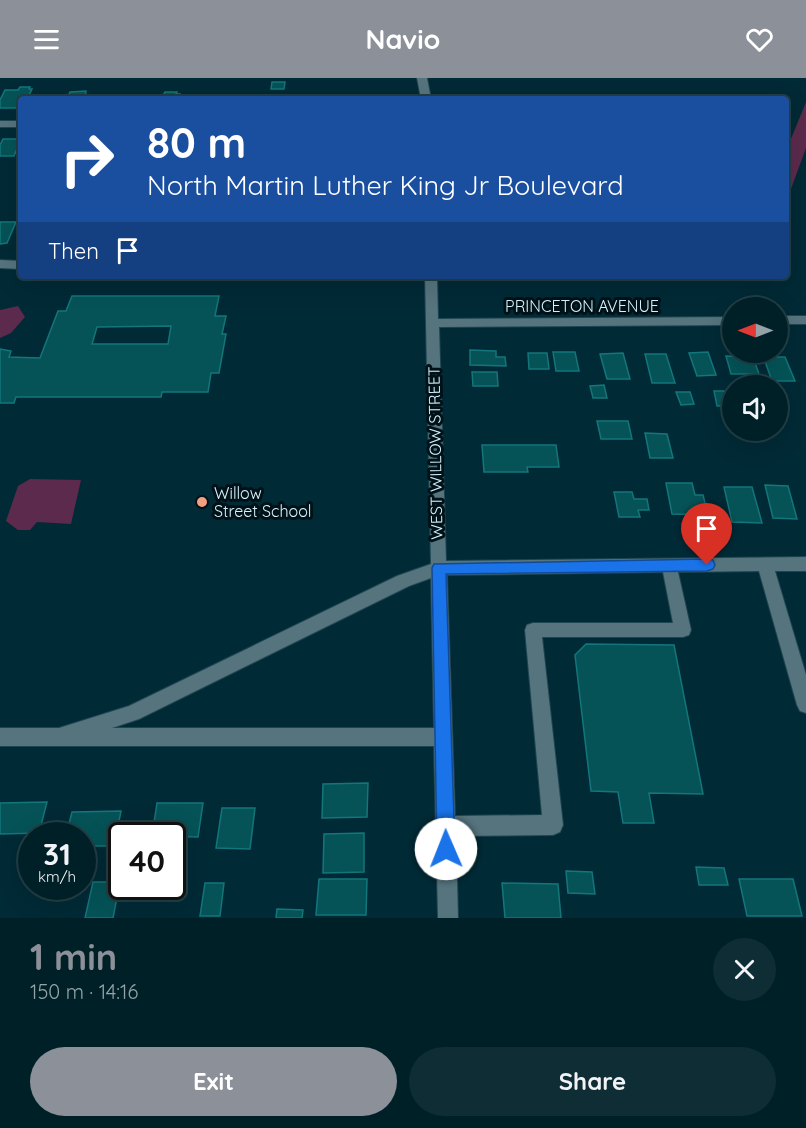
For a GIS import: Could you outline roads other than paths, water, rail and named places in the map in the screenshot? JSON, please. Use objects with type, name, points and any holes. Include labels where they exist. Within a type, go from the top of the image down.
[{"type":"street","points":[[422,78],[425,96]]},
{"type":"street","points":[[0,124],[18,123]]},
{"type":"street","points":[[0,264],[18,264]]},
{"type":"street","name":"WEST WILLOW STREET","points":[[431,279],[436,533],[439,568],[448,918]]},
{"type":"street","points":[[788,321],[806,320]]},
{"type":"street","name":"PRINCETON AVENUE","points":[[433,323],[722,321]]},
{"type":"street","points":[[765,564],[806,705]]},
{"type":"street","points":[[59,737],[133,713],[392,586],[439,568],[806,564]]},
{"type":"street","points":[[445,826],[553,825],[533,630],[682,630],[669,565]]},
{"type":"street","points":[[0,737],[443,737]]},
{"type":"place","name":"Willow Street School","points":[[202,502]]}]
